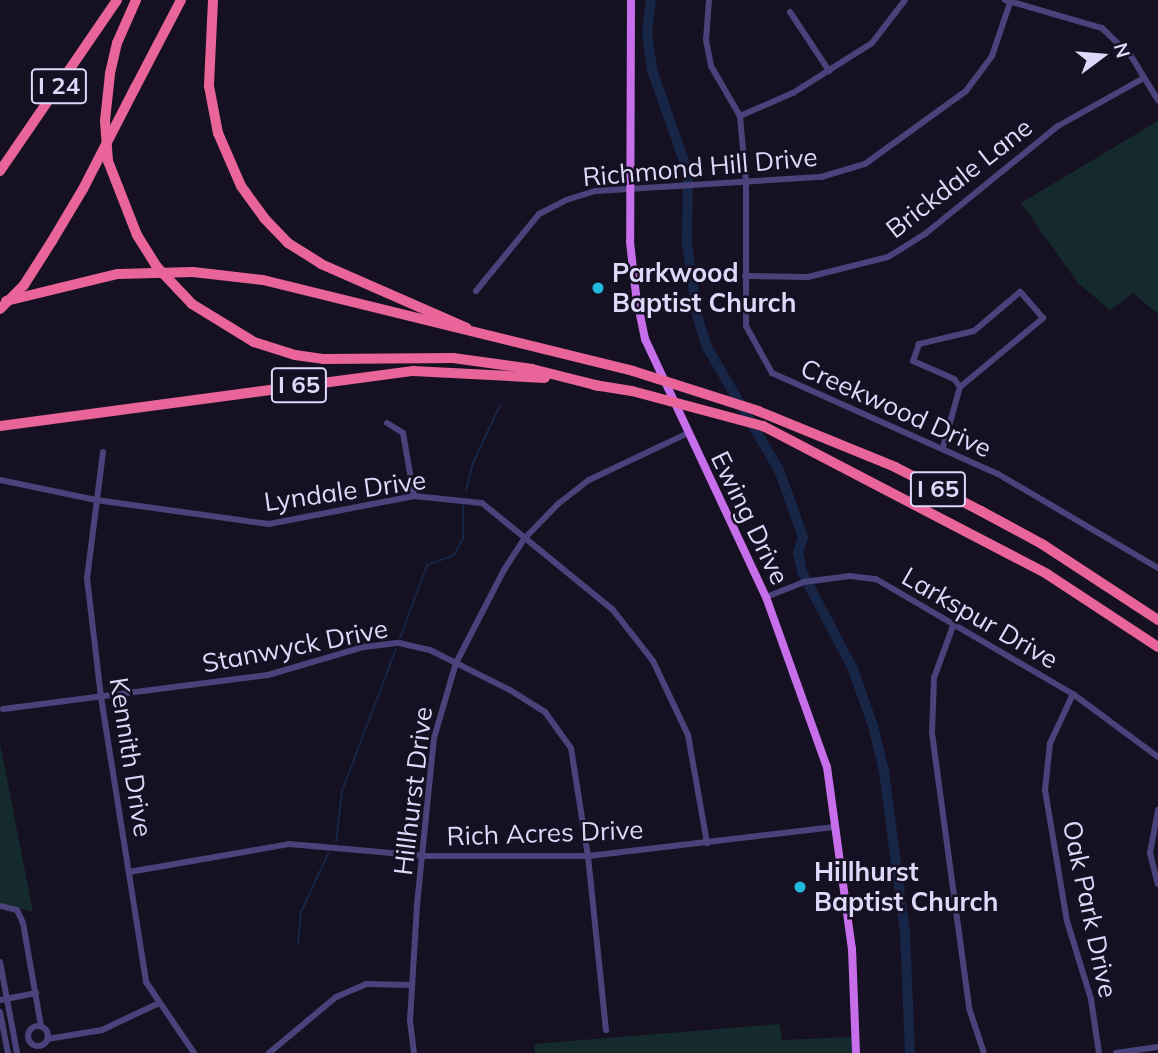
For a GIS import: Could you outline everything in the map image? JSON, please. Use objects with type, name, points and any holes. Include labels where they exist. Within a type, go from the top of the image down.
[{"type":"highway","name":"I 24","points":[[0,171],[117,0]]},
{"type":"highway","points":[[136,0],[110,75],[104,121],[108,161],[137,235],[156,267],[192,304],[237,334],[295,355],[323,359],[453,358],[532,369],[599,386]]},
{"type":"highway","name":"I 24","points":[[0,309],[24,285],[83,189],[181,0]]},
{"type":"highway","points":[[213,0],[209,86],[218,133],[241,186],[264,218],[288,243],[321,264],[467,328]]},
{"type":"highway","name":"I 65","points":[[0,303],[118,274],[193,272],[263,280],[634,371],[758,411],[895,467],[1042,544],[1158,620]]},
{"type":"highway","name":"I 65","points":[[0,426],[413,371],[513,373],[632,391],[763,426],[1047,573],[1158,647]]},
{"type":"main road","name":"Ewing Drive","points":[[631,0],[629,242],[645,339],[686,434],[766,597],[827,767],[852,949],[856,1053]]},
{"type":"street","name":"Creekwood Drive","points":[[709,0],[706,40],[712,66],[740,117],[746,183],[746,326],[772,373],[943,447],[1158,568]]},
{"type":"street","points":[[740,117],[793,93],[873,43],[905,0]]},
{"type":"street","name":"Richmond Hill Drive","points":[[476,291],[539,214],[596,191],[821,177],[865,164],[966,91],[992,56],[1009,1]]},
{"type":"street","points":[[1009,1],[1102,28],[1118,40],[1158,100]]},
{"type":"street","points":[[790,12],[829,71]]},
{"type":"street","name":"Brickdale Lane","points":[[745,275],[808,277],[888,257],[925,234],[1058,125],[1144,78]]},
{"type":"street","points":[[943,447],[960,387],[1043,317],[1020,292],[974,331],[919,344],[913,360],[954,379],[960,387]]},
{"type":"street","points":[[387,423],[403,433],[414,496]]},
{"type":"street","name":"Hillhurst Drive","points":[[414,1053],[412,985],[434,738],[456,663],[525,538],[558,504],[589,481],[686,434]]},
{"type":"street","name":"Kennith Drive","points":[[103,452],[87,578],[101,697],[146,982],[157,1004],[194,1053]]},
{"type":"street","name":"Lyndale Drive","points":[[0,480],[96,500],[269,524],[414,496],[482,503],[613,610],[668,685],[688,735],[707,843]]},
{"type":"street","name":"Larkspur Drive","points":[[766,597],[803,582],[850,576],[876,579],[1073,694],[1158,757]]},
{"type":"street","points":[[953,626],[934,678],[932,733],[969,1008],[984,1053]]},
{"type":"street","name":"Stanwyck Drive","points":[[3,709],[268,675],[364,647],[399,643],[430,650],[456,663],[545,712],[571,748],[588,856],[606,1030]]},
{"type":"street","name":"Oak Park Drive","points":[[1073,694],[1050,743],[1045,790],[1067,921],[1091,999],[1099,1053]]},
{"type":"street","points":[[1158,810],[1150,853],[1158,884]]},
{"type":"street","name":"Rich Acres Drive","points":[[129,872],[289,844],[425,856],[588,856],[837,827]]},
{"type":"street","points":[[0,906],[16,910],[23,923],[47,1053]]},
{"type":"street","points":[[0,961],[4,999],[17,1053]]},
{"type":"street","points":[[269,1053],[336,997],[366,984],[412,985]]},
{"type":"street","points":[[4,999],[36,993]]},
{"type":"street","points":[[41,1027],[31,1029],[28,1038],[34,1046],[103,1031],[157,1004]]},
{"type":"street","points":[[0,1012],[8,1053]]},
{"type":"street","points":[[1116,1053],[1158,1047]]},
{"type":"green space","points":[[1158,121],[1158,314],[1133,293],[1110,310],[1078,283],[1021,203]]},
{"type":"green space","points":[[0,743],[33,912],[0,903]]},
{"type":"green space","points":[[779,1024],[782,1040],[851,1037],[852,1053],[535,1053],[534,1044]]},
{"type":"waterway","points":[[651,0],[647,33],[652,70],[688,172],[687,244],[698,319],[707,347],[779,470],[803,537],[798,553],[802,572],[853,669],[873,726],[884,771],[905,933],[910,1053]]},
{"type":"waterway","points":[[466,490],[473,463],[500,405]]},
{"type":"waterway","points":[[400,638],[427,565],[454,555],[463,539],[463,505]]},
{"type":"waterway","points":[[336,842],[342,791],[396,649]]},
{"type":"waterway","points":[[298,944],[301,912],[329,852]]},
{"type":"place","name":"Parkwood Baptist Church","points":[[598,288]]},
{"type":"place","name":"Hillhurst Baptist Church","points":[[800,887]]}]
